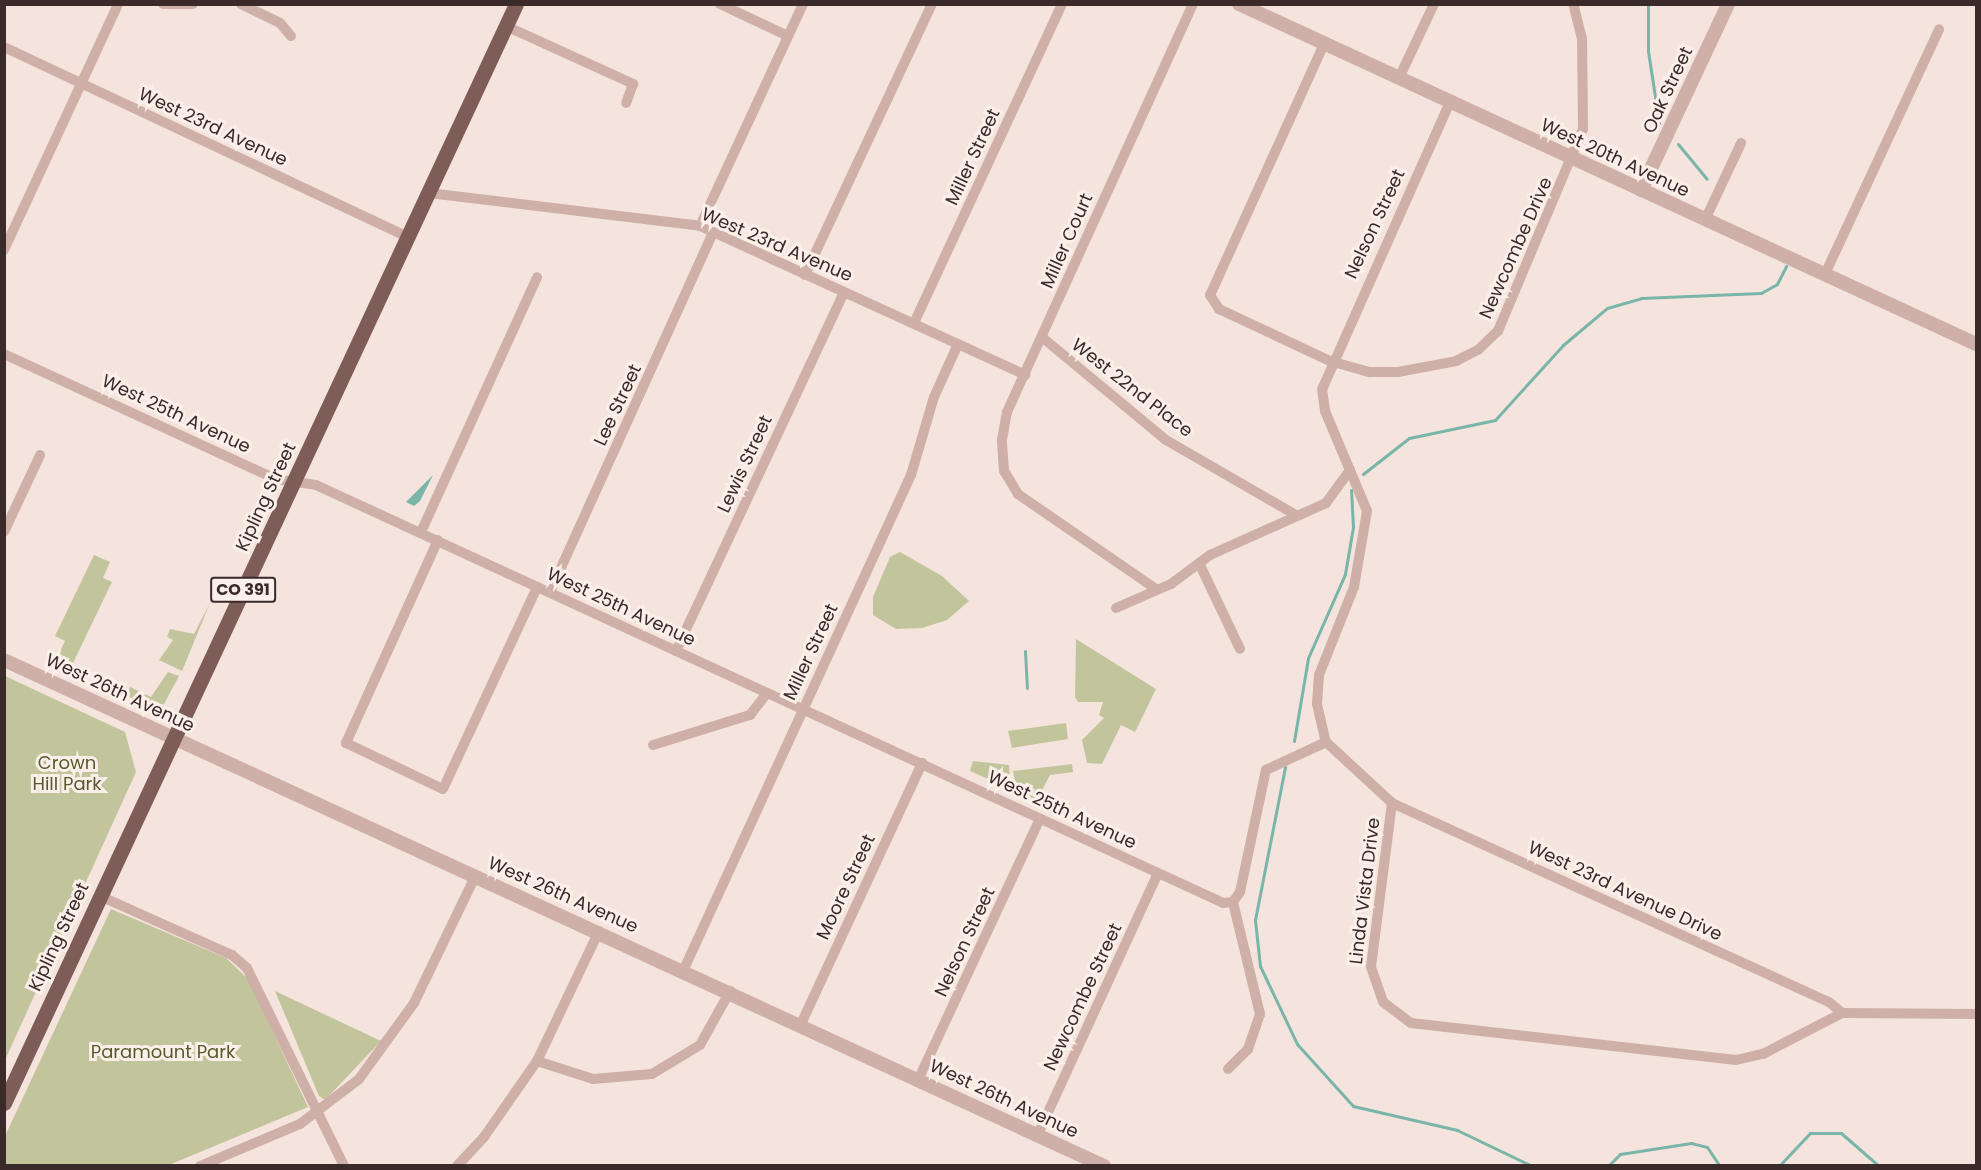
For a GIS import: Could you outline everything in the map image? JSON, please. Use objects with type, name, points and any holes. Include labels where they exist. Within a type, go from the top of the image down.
[{"type":"main road","name":"Kipling Street","points":[[4,1103],[172,737],[296,481],[516,4]]},
{"type":"street","points":[[4,250],[118,4]]},
{"type":"street","points":[[163,4],[193,4]]},
{"type":"street","points":[[241,4],[280,23],[291,36]]},
{"type":"street","points":[[720,4],[788,36]]},
{"type":"street","points":[[700,226],[803,4]]},
{"type":"street","points":[[805,275],[933,4]]},
{"type":"street","name":"Miller Street","points":[[914,323],[1062,4]]},
{"type":"street","name":"Miller Court","points":[[1156,589],[1018,494],[1004,471],[1002,440],[1007,412],[1193,4]]},
{"type":"street","name":"West 20th Avenue","points":[[1239,4],[1977,344]]},
{"type":"street","points":[[1398,78],[1434,4]]},
{"type":"street","name":"Newcombe Drive","points":[[1324,44],[1210,295],[1219,309],[1330,361],[1369,372],[1398,372],[1456,361],[1478,350],[1498,331],[1574,160],[1586,109],[1580,17],[1573,4]]},
{"type":"street","name":"Oak Street","points":[[1641,190],[1728,4]]},
{"type":"street","points":[[506,26],[633,84],[626,103]]},
{"type":"street","points":[[1825,274],[1939,28]]},
{"type":"street","name":"West 23rd Avenue","points":[[4,47],[408,237]]},
{"type":"street","name":"Nelson Street","points":[[1330,361],[1450,102]]},
{"type":"street","points":[[1705,220],[1741,143]]},
{"type":"street","name":"West 23rd Avenue","points":[[429,193],[700,226],[1025,375]]},
{"type":"street","name":"Lee Street","points":[[550,592],[714,232]]},
{"type":"street","points":[[421,532],[537,277]]},
{"type":"street","name":"Lewis Street","points":[[676,651],[844,292]]},
{"type":"street","name":"West 22nd Place","points":[[1042,338],[1166,440],[1296,515]]},
{"type":"street","name":"Miller Street","points":[[684,969],[911,475],[958,344]]},
{"type":"street","name":"West 25th Avenue","points":[[4,354],[276,478],[296,481],[421,532],[1158,873],[1220,901],[1233,902]]},
{"type":"street","points":[[1228,1069],[1248,1049],[1260,1014],[1233,902],[1266,770],[1326,742],[1317,704],[1319,675],[1352,595],[1368,523],[1366,499],[1350,470],[1325,411],[1322,389],[1330,361]]},
{"type":"street","points":[[4,532],[40,455]]},
{"type":"street","points":[[1116,608],[1156,589],[1199,563],[1296,515],[1326,503],[1350,470]]},
{"type":"street","points":[[438,540],[346,743],[443,789],[537,587]]},
{"type":"street","points":[[1199,563],[1240,650]]},
{"type":"street","name":"West 26th Avenue","points":[[4,660],[684,969],[1104,1166]]},
{"type":"street","points":[[653,746],[750,715],[767,693]]},
{"type":"street","name":"Linda Vista Drive","points":[[1326,742],[1392,803],[1371,967],[1383,1002],[1402,1019],[1425,1026],[1736,1060],[1762,1054],[1842,1013],[1977,1014]]},
{"type":"street","name":"Moore Street","points":[[801,1024],[922,764]]},
{"type":"street","name":"West 23rd Avenue Drive","points":[[1392,803],[1829,1002],[1842,1013]]},
{"type":"street","name":"Nelson Street","points":[[919,1078],[1040,819]]},
{"type":"street","name":"Newcombe Street","points":[[1038,1134],[1158,873]]},
{"type":"street","points":[[200,1166],[318,1113],[388,1045],[476,875]]},
{"type":"street","points":[[99,896],[232,955],[247,968],[258,981],[344,1166]]},
{"type":"street","points":[[457,1166],[484,1137],[537,1060],[599,931]]},
{"type":"street","points":[[537,1060],[593,1079],[652,1074],[700,1045],[730,991]]},
{"type":"green space","points":[[900,552],[942,576],[969,601],[947,620],[922,628],[896,629],[873,615],[873,597],[890,557]]},
{"type":"green space","points":[[94,555],[110,562],[103,578],[112,582],[72,665],[57,658],[65,641],[55,636]]},
{"type":"green space","points":[[210,603],[182,671],[159,660],[173,640],[167,637],[170,629],[194,634]]},
{"type":"green space","points":[[1076,639],[1156,689],[1135,732],[1121,725],[1102,764],[1087,763],[1082,740],[1104,718],[1099,715],[1103,702],[1078,702],[1075,697]]},
{"type":"green space","points":[[168,672],[179,676],[164,704],[154,707],[127,696],[130,687],[151,697]]},
{"type":"green space","name":"Crown Hill Park","points":[[5,676],[125,732],[136,772],[5,1060]]},
{"type":"green space","points":[[1066,723],[1068,739],[1012,748],[1008,731]]},
{"type":"green space","points":[[973,761],[1009,765],[1011,789],[970,771]]},
{"type":"green space","points":[[1072,764],[1073,772],[1050,775],[1037,800],[1017,791],[1013,771]]},
{"type":"green space","name":"Paramount Park","points":[[111,909],[226,958],[248,979],[308,1107],[169,1165],[5,1166],[5,1136]]},
{"type":"green space","points":[[275,991],[381,1041],[325,1100],[319,1096]]},
{"type":"water","points":[[433,475],[420,501],[414,506],[406,502]]},
{"type":"waterway","points":[[1648,4],[1648,51],[1659,123]]},
{"type":"waterway","points":[[1678,144],[1707,179]]},
{"type":"waterway","points":[[1363,474],[1409,438],[1495,420],[1563,345],[1607,308],[1641,298],[1761,293],[1777,284],[1786,266]]},
{"type":"waterway","points":[[1294,741],[1308,658],[1345,574],[1353,527],[1351,490]]},
{"type":"waterway","points":[[1025,651],[1027,688]]},
{"type":"waterway","points":[[1285,767],[1255,920],[1260,966],[1297,1044],[1353,1106],[1457,1130],[1532,1166]]},
{"type":"waterway","points":[[1779,1166],[1810,1133],[1841,1133],[1879,1166]]},
{"type":"waterway","points":[[1608,1166],[1620,1154],[1691,1143],[1707,1147],[1720,1166]]}]
